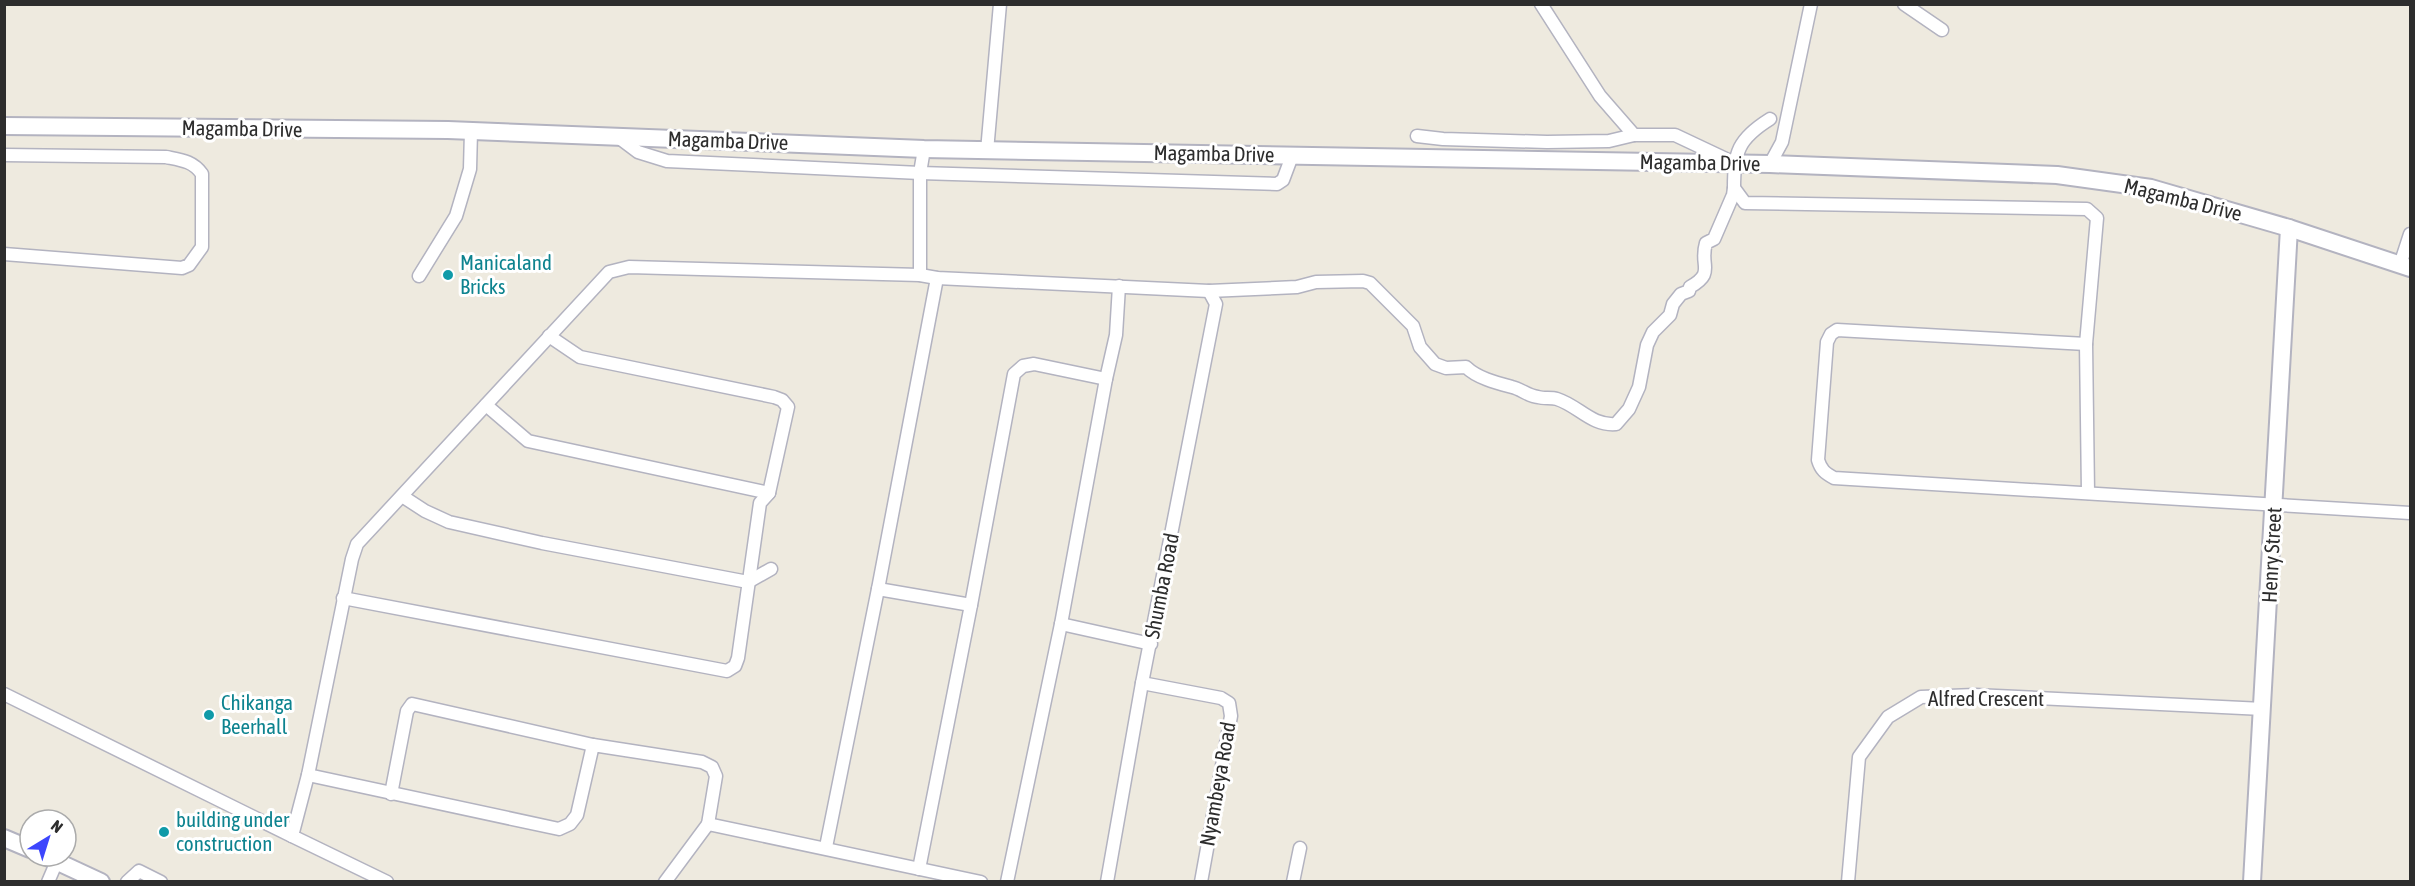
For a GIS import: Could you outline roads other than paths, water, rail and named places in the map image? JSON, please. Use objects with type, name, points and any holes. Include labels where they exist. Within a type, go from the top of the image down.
[{"type":"street","points":[[987,150],[1000,4]]},
{"type":"street","points":[[1540,4],[1600,96],[1634,135]]},
{"type":"street","points":[[1770,164],[1782,142],[1811,4]]},
{"type":"street","points":[[1904,4],[1942,30]]},
{"type":"street","points":[[292,836],[308,776],[343,597],[357,544],[609,272],[629,267],[920,275],[937,278],[1209,291],[1297,287],[1316,282],[1334,283],[1342,280],[1370,283],[1413,326],[1420,347],[1435,364],[1446,368],[1466,367],[1473,374],[1484,376],[1493,383],[1515,387],[1520,392],[1538,398],[1558,399],[1596,422],[1616,424],[1629,409],[1639,387],[1647,345],[1653,332],[1670,315],[1673,304],[1681,294],[1689,291],[1690,287],[1702,280],[1705,273],[1703,252],[1706,243],[1714,239],[1733,195],[1736,151],[1744,138],[1770,119]]},
{"type":"street","name":"Magamba Drive","points":[[4,126],[471,131],[924,149],[1734,163],[2057,175],[2151,188],[2289,228],[2405,267]]},
{"type":"street","points":[[419,276],[456,216],[470,169],[471,131]]},
{"type":"street","points":[[1417,136],[1443,140],[1547,142],[1609,141],[1634,135],[1676,135],[1696,147],[1734,163]]},
{"type":"street","points":[[618,137],[638,152],[667,161],[920,173],[1276,184],[1283,180],[1292,156]]},
{"type":"street","points":[[920,275],[920,173],[924,149]]},
{"type":"street","points":[[4,155],[166,157],[189,162],[202,174],[202,247],[189,265],[182,268],[4,254]]},
{"type":"street","points":[[1734,188],[1745,203],[2087,209],[2097,218],[2086,344],[2088,493]]},
{"type":"street","name":"Henry Street","points":[[2252,882],[2289,228]]},
{"type":"street","points":[[2405,267],[2410,234]]},
{"type":"street","points":[[826,847],[937,278]]},
{"type":"street","points":[[1007,882],[1061,624],[1116,335],[1119,286]]},
{"type":"street","name":"Shumba Road","points":[[1107,882],[1142,683],[1216,304],[1209,291]]},
{"type":"street","points":[[2086,344],[1837,330],[1831,334],[1827,342],[1818,460],[1825,473],[1834,478],[2410,513]]},
{"type":"street","points":[[343,597],[727,671],[735,666],[760,503],[769,493],[788,407],[782,400],[580,357],[566,350],[549,336]]},
{"type":"street","points":[[919,869],[1014,374],[1023,366],[1034,364],[1106,379]]},
{"type":"street","points":[[486,405],[528,441],[769,493]]},
{"type":"street","points":[[402,496],[425,512],[448,522],[542,543],[748,582],[771,569]]},
{"type":"street","points":[[878,589],[971,606]]},
{"type":"street","points":[[1061,624],[1151,644]]},
{"type":"street","name":"Nyambeya Road","points":[[1142,683],[1221,698],[1229,704],[1231,716],[1201,882]]},
{"type":"street","points":[[4,694],[387,882]]},
{"type":"street","name":"Alfred Crescent","points":[[1848,882],[1859,757],[1888,717],[1921,697],[1975,694],[2263,709]]},
{"type":"street","points":[[391,794],[407,711],[412,704],[593,745],[702,762],[712,767],[716,776],[708,824],[665,882]]},
{"type":"street","points":[[308,776],[560,829],[570,824],[577,815],[593,745]]},
{"type":"street","points":[[708,824],[826,847],[981,882]]},
{"type":"street","points":[[4,838],[18,844]]},
{"type":"street","points":[[1293,882],[1300,848]]},
{"type":"street","points":[[71,868],[101,882]]},
{"type":"street","points":[[128,882],[139,871],[161,882]]},
{"type":"place","name":"Manicaland Bricks","points":[[448,275]]},
{"type":"place","name":"Chikanga Beerhall","points":[[209,715]]},
{"type":"place","name":"building under construction","points":[[164,832]]}]
